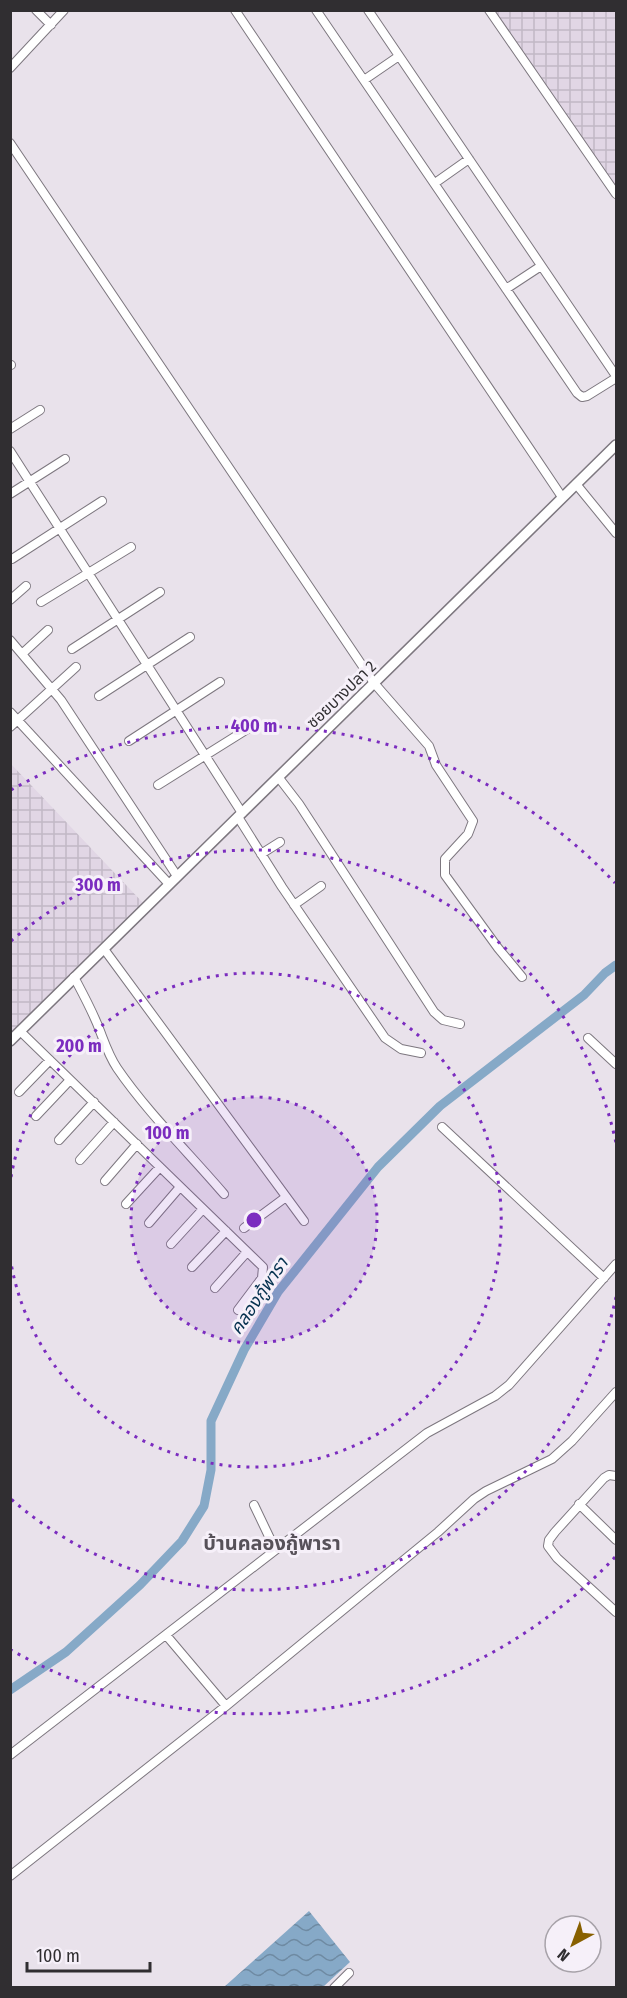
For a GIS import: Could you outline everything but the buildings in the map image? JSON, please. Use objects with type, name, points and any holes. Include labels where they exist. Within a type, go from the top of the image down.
[{"type":"street","points":[[36,10],[51,25]]},
{"type":"street","points":[[12,63],[64,10]]},
{"type":"street","points":[[235,10],[562,497]]},
{"type":"street","points":[[316,10],[577,393],[582,397],[587,396],[616,377],[368,10]]},
{"type":"street","points":[[489,10],[616,194]]},
{"type":"street","points":[[364,80],[399,56]]},
{"type":"street","points":[[10,143],[374,683],[429,746],[436,765],[472,821],[471,830],[445,860],[445,875],[522,977]]},
{"type":"street","points":[[435,183],[469,159]]},
{"type":"street","points":[[506,289],[542,266]]},
{"type":"street","points":[[10,429],[40,410]]},
{"type":"street","name":"ซอยบางปลา 2","points":[[10,1041],[616,445]]},
{"type":"street","points":[[10,451],[205,755],[261,854],[294,906],[385,1038],[401,1048],[421,1053]]},
{"type":"street","points":[[10,494],[65,459]]},
{"type":"street","points":[[576,484],[616,533]]},
{"type":"street","points":[[12,559],[102,501]]},
{"type":"street","points":[[41,602],[131,547]]},
{"type":"street","points":[[10,600],[26,586]]},
{"type":"street","points":[[72,649],[160,592]]},
{"type":"street","points":[[23,653],[48,630]]},
{"type":"street","points":[[99,696],[190,637]]},
{"type":"street","points":[[10,639],[53,689],[177,876]]},
{"type":"street","points":[[10,727],[76,667]]},
{"type":"street","points":[[129,741],[220,682]]},
{"type":"street","points":[[10,712],[169,884]]},
{"type":"street","points":[[158,785],[249,728]]},
{"type":"street","points":[[279,778],[299,804],[434,1012],[443,1020],[460,1024]]},
{"type":"street","points":[[261,854],[280,842]]},
{"type":"street","points":[[150,863],[161,852]]},
{"type":"street","points":[[294,906],[321,886]]},
{"type":"street","points":[[104,949],[304,1221]]},
{"type":"street","points":[[74,977],[100,1029],[106,1049],[117,1068],[163,1126],[182,1144],[224,1194]]},
{"type":"street","points":[[20,1031],[263,1267],[264,1272],[259,1283],[238,1310]]},
{"type":"street","points":[[588,1038],[616,1064]]},
{"type":"street","points":[[19,1092],[50,1060]]},
{"type":"street","points":[[36,1116],[70,1080]]},
{"type":"street","points":[[59,1140],[94,1102]]},
{"type":"street","points":[[80,1160],[114,1122]]},
{"type":"street","points":[[442,1127],[604,1278]]},
{"type":"street","points":[[105,1181],[137,1144]]},
{"type":"street","points":[[126,1204],[160,1167]]},
{"type":"street","points":[[149,1223],[180,1187]]},
{"type":"street","points":[[244,1228],[286,1197]]},
{"type":"street","points":[[171,1244],[203,1209]]},
{"type":"street","points":[[192,1267],[226,1231]]},
{"type":"street","points":[[215,1288],[247,1251]]},
{"type":"street","points":[[10,1755],[427,1433],[503,1390],[616,1264]]},
{"type":"street","points":[[10,1876],[226,1706],[438,1532],[474,1499],[552,1459],[572,1441],[616,1392]]},
{"type":"street","points":[[616,1476],[609,1475],[604,1478],[555,1532],[548,1546],[557,1558],[616,1612]]},
{"type":"street","points":[[579,1504],[616,1540]]},
{"type":"street","points":[[254,1505],[275,1549]]},
{"type":"street","points":[[166,1635],[226,1706]]},
{"type":"street","points":[[334,1988],[349,1973]]},
{"type":"shaded area","points":[[488,11],[616,11],[616,198]]},
{"type":"shaded area","points":[[11,764],[146,906],[11,1041]]},
{"type":"water","points":[[309,1911],[350,1962],[323,1987],[224,1987]]},
{"type":"waterway","name":"คลองกู้พารา","points":[[10,1690],[66,1652],[140,1585],[182,1541],[204,1506],[211,1470],[211,1421],[244,1350],[278,1292],[378,1167],[440,1106],[584,995],[616,965]]},
{"type":"district","name":"บ้านคลองกู้พารา","points":[[272,1543]]}]
